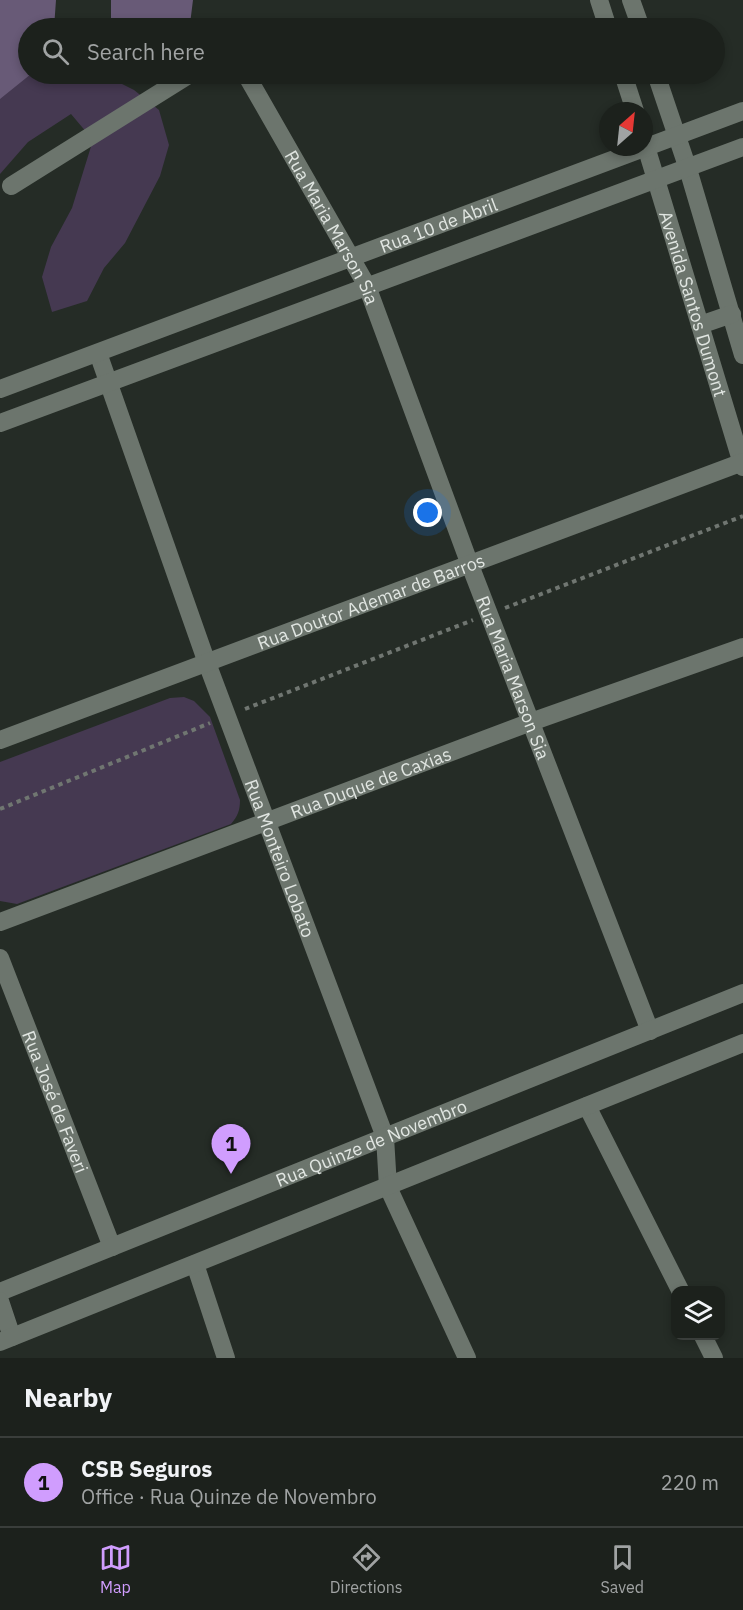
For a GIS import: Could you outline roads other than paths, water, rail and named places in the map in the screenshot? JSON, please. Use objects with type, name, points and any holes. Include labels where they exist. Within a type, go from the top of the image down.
[{"type":"street","points":[[599,0],[605,18]]},
{"type":"street","points":[[631,0],[637,18]]},
{"type":"street","points":[[11,186],[174,84]]},
{"type":"street","name":"Rua Maria Marson Sia","points":[[251,84],[367,286],[470,565],[650,1030]]},
{"type":"street","points":[[626,84],[632,102]]},
{"type":"street","name":"Avenida Santos Dumont","points":[[660,84],[678,136],[743,355]]},
{"type":"street","name":"Rua 10 de Abril","points":[[653,141],[678,136],[743,111]]},
{"type":"street","name":"Rua 10 de Abril","points":[[0,423],[743,147]]},
{"type":"street","name":"Rua 10 de Abril","points":[[0,389],[351,258],[612,156]]},
{"type":"street","name":"Avenida Santos Dumont","points":[[649,156],[743,464]]},
{"type":"street","points":[[700,325],[732,314]]},
{"type":"street","name":"Rua Monteiro Lobato","points":[[98,352],[207,663],[384,1137],[388,1187],[467,1358]]},
{"type":"street","name":"Rua Doutor Ademar de Barros","points":[[0,740],[743,464]]},
{"type":"street","name":"Rua Duque de Caxias","points":[[0,922],[531,722],[743,647]]},
{"type":"street","name":"Rua José de Faveri","points":[[0,958],[112,1247]]},
{"type":"street","name":"Rua Quinze de Novembro","points":[[0,1292],[743,993]]},
{"type":"street","points":[[0,1301],[6,1339],[743,1043]]},
{"type":"street","points":[[587,1106],[678,1286]]},
{"type":"street","points":[[195,1264],[226,1358]]},
{"type":"street","points":[[705,1340],[714,1358]]},
{"type":"place","name":"CSB Seguros","points":[[231,1174]]}]
